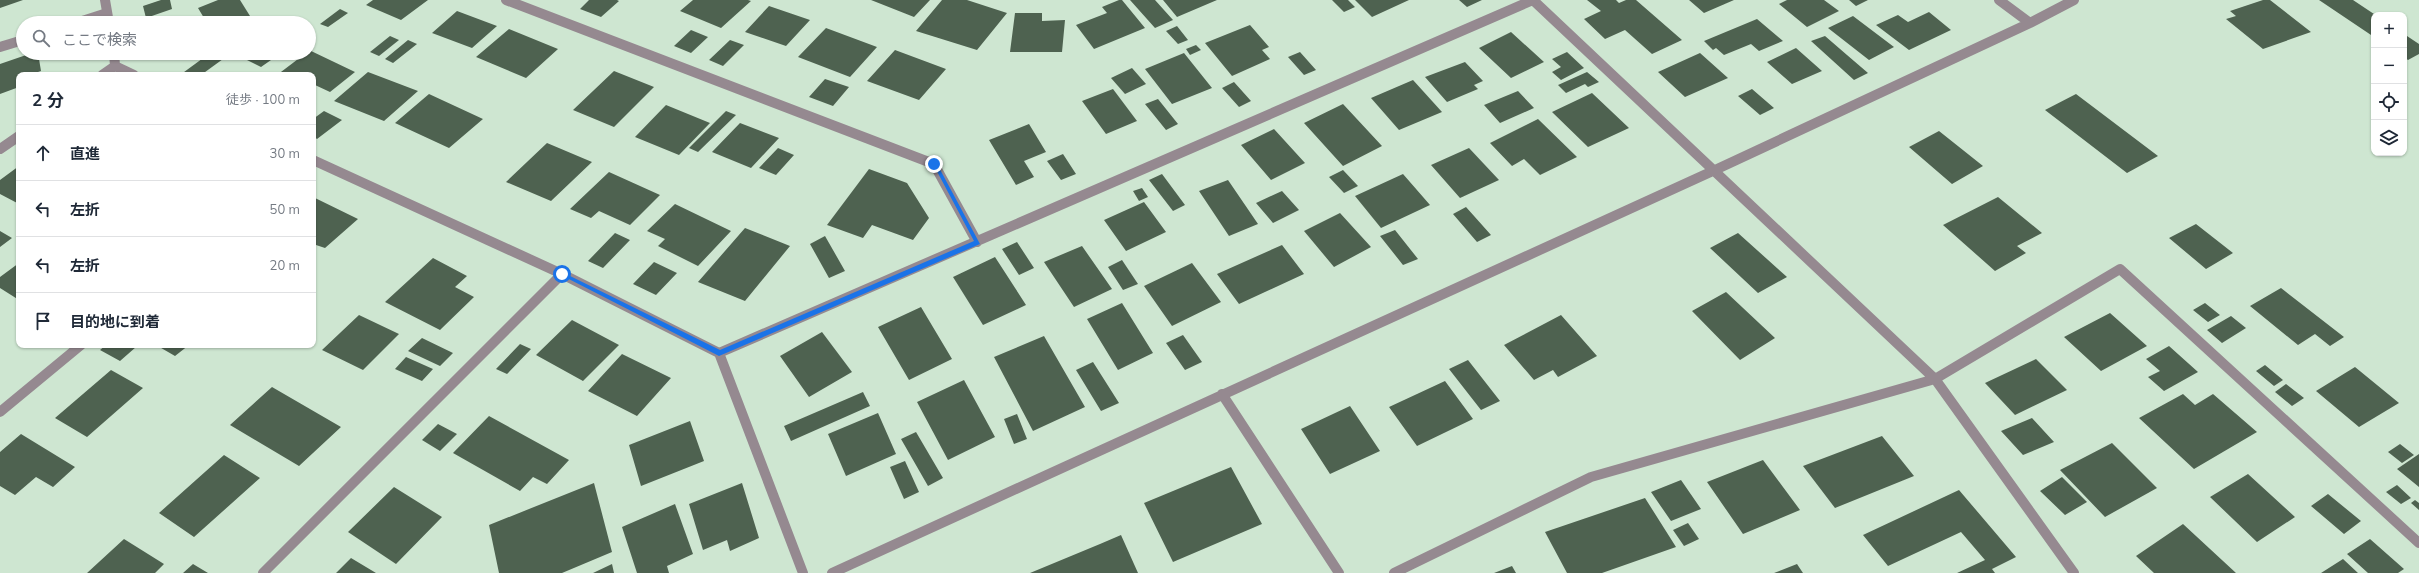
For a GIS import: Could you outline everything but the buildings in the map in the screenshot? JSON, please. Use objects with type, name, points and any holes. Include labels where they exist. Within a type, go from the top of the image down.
[{"type":"street","points":[[105,0],[108,16]]},
{"type":"street","points":[[506,0],[934,164],[977,242]]},
{"type":"street","points":[[719,353],[1533,0],[1935,379],[2074,573]]},
{"type":"street","points":[[1999,0],[2030,23]]},
{"type":"street","points":[[832,573],[1715,170],[2030,23],[2074,0]]},
{"type":"street","points":[[98,16],[107,13]]},
{"type":"street","points":[[0,47],[16,42]]},
{"type":"street","points":[[115,60],[115,66]]},
{"type":"street","points":[[106,72],[115,66]]},
{"type":"street","points":[[115,66],[128,72]]},
{"type":"street","points":[[0,150],[16,138]]},
{"type":"street","points":[[316,161],[562,274],[719,353],[803,573]]},
{"type":"street","points":[[1394,573],[1592,477],[1935,379],[2120,269],[2419,544]]},
{"type":"street","points":[[263,573],[562,274]]},
{"type":"street","points":[[0,412],[76,348]]},
{"type":"street","points":[[1222,394],[1339,573]]},
{"type":"route","points":[[562,274],[719,353],[977,242],[934,164]]}]
